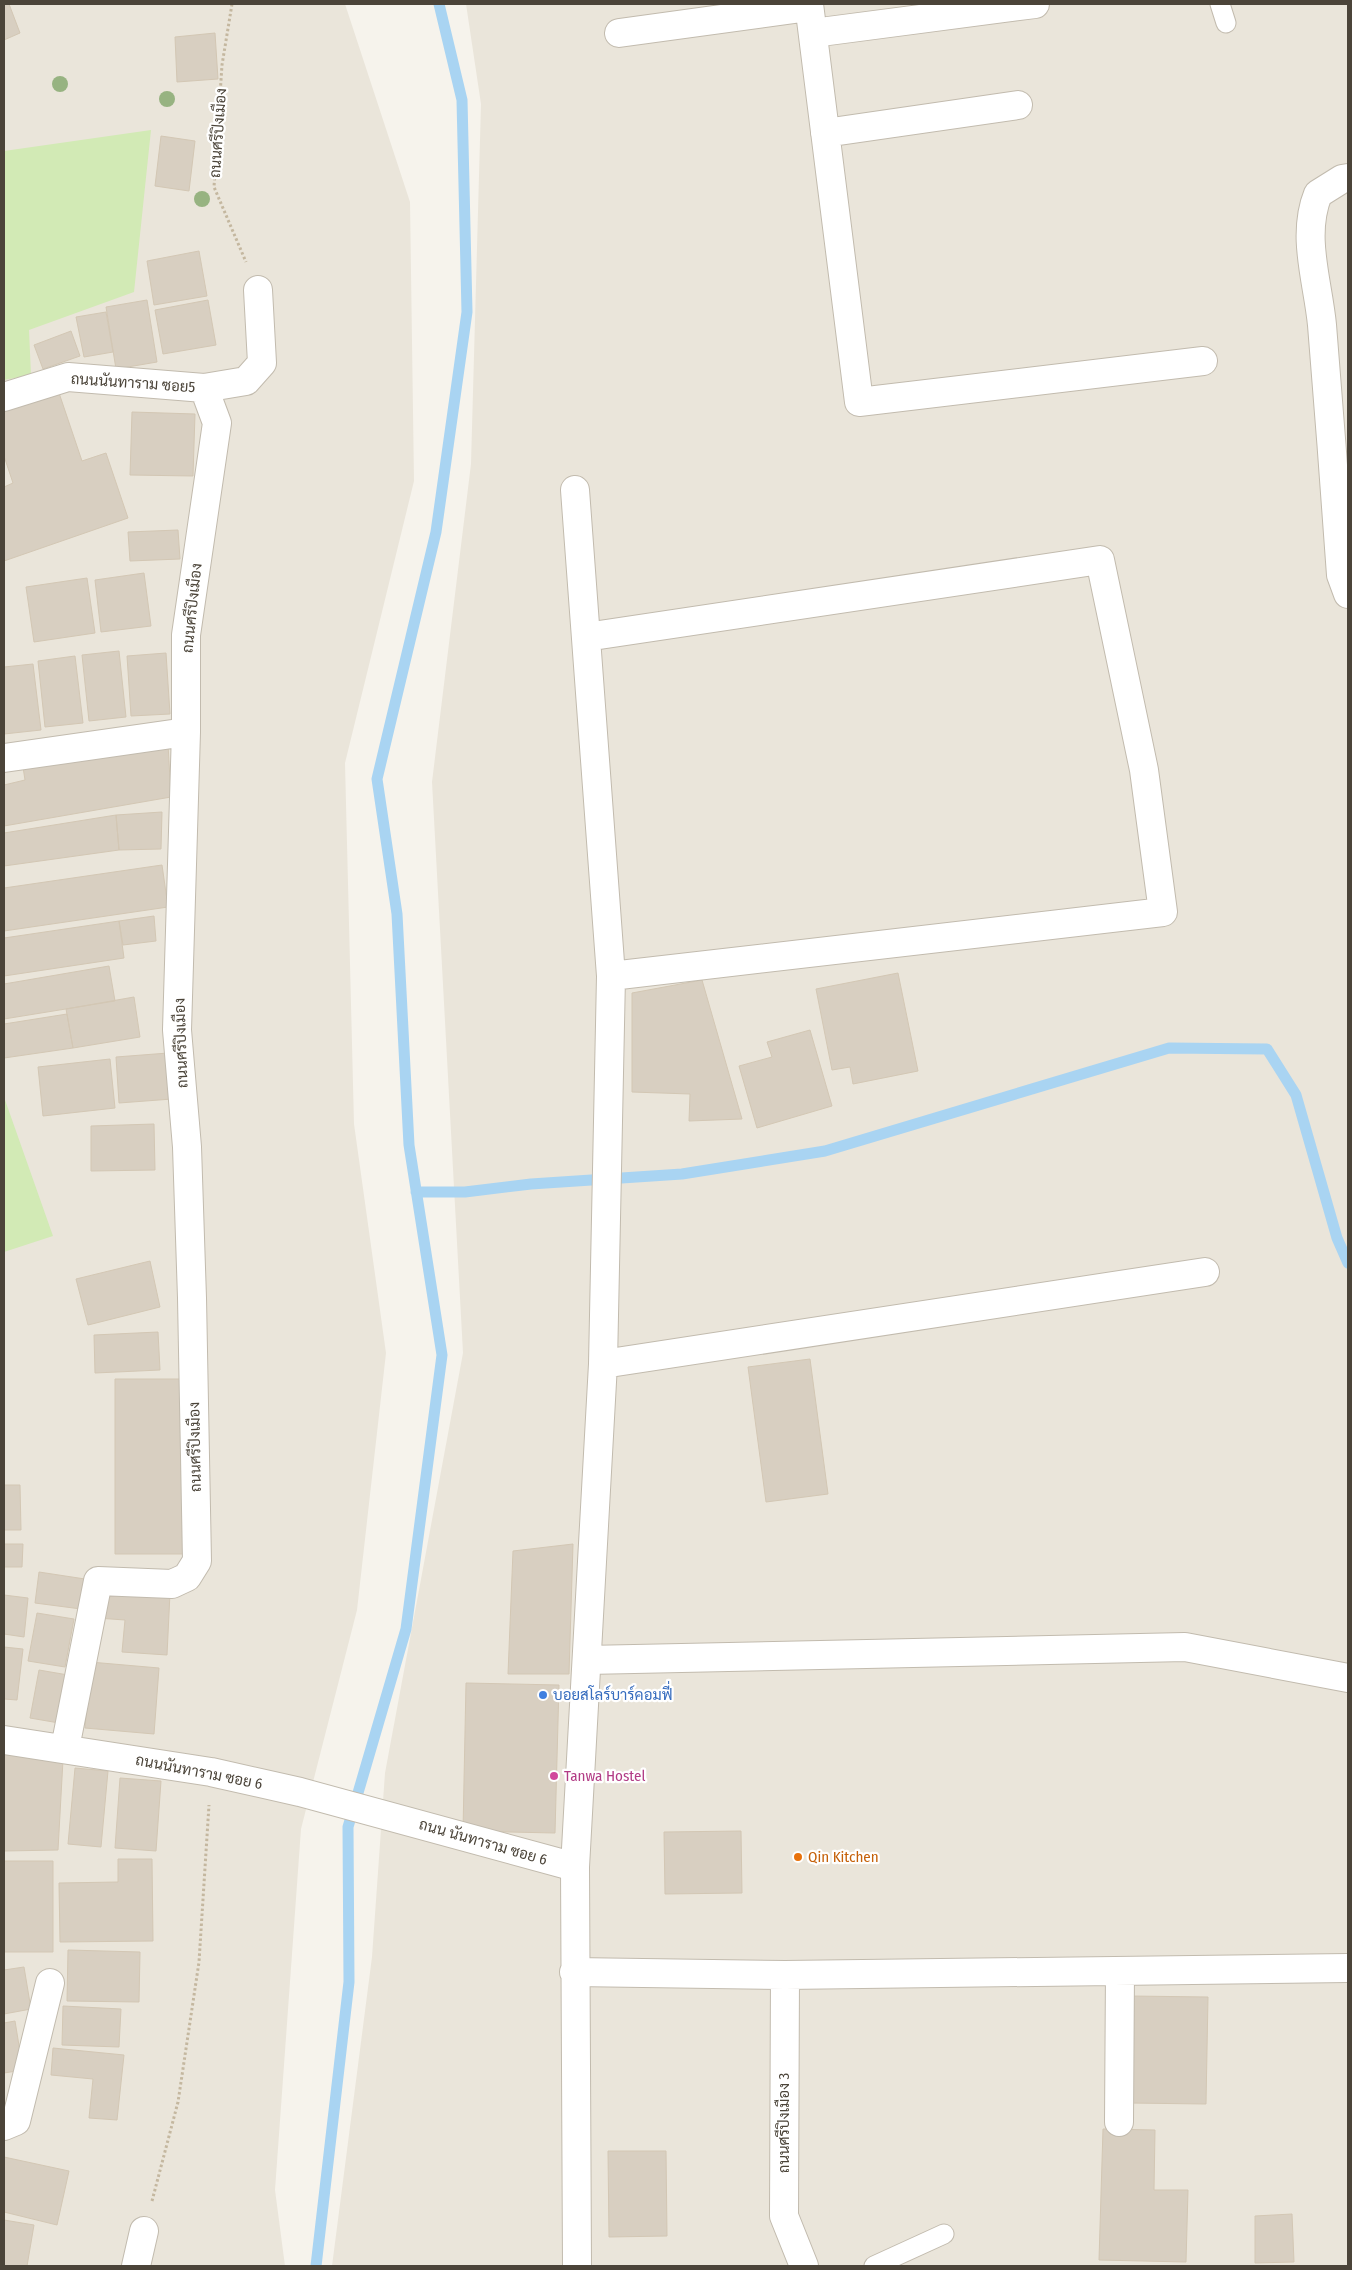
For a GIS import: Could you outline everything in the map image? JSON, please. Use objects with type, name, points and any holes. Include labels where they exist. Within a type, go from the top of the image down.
[{"type":"street","points":[[619,33],[810,15],[1035,4]]},
{"type":"street","points":[[810,15],[859,402],[1203,361]]},
{"type":"street","points":[[825,133],[1018,105]]},
{"type":"street","points":[[1348,178],[1342,179],[1318,194],[1311,221],[1310,238],[1322,322],[1341,575],[1348,594]]},
{"type":"street","points":[[204,388],[246,381],[262,363],[258,290]]},
{"type":"street","name":"ถนนนันทาราม ซอย5","points":[[4,397],[68,377],[204,388]]},
{"type":"street","name":"ถนนศรีปิงเมือง","points":[[65,1748],[98,1581],[172,1584],[187,1576],[198,1561],[191,1251],[187,1147],[178,1030],[186,732],[186,635],[217,423],[204,388]]},
{"type":"street","points":[[575,490],[611,976],[603,1364],[575,1867],[574,1972],[577,2266]]},
{"type":"street","points":[[586,637],[1100,560],[1144,770],[1163,912],[611,976]]},
{"type":"street","points":[[4,758],[186,732]]},
{"type":"street","points":[[603,1364],[1205,1272]]},
{"type":"street","points":[[587,1660],[1185,1647],[1348,1678]]},
{"type":"street","name":"ถนนนันทาราม ซอย 6","points":[[4,1740],[211,1772],[300,1792],[391,1816]]},
{"type":"street","name":"ถนน นันทาราม ซอย 6","points":[[391,1816],[575,1867]]},
{"type":"street","points":[[574,1972],[785,1975],[1348,1968]]},
{"type":"street","points":[[1120,1971],[1120,2122]]},
{"type":"street","name":"ถนนศรีปิงเมือง 3","points":[[785,1975],[784,2216],[804,2266]]},
{"type":"street","points":[[4,2126],[16,2121],[50,1983]]},
{"type":"street","points":[[136,2266],[144,2231]]},
{"type":"lane","points":[[1220,4],[1226,23]]},
{"type":"lane","points":[[874,2266],[944,2234]]},
{"type":"path","name":"ถนนศรีปิงเมือง","points":[[232,4],[222,65],[214,187],[244,257]]},
{"type":"path","points":[[144,2231],[180,2092],[199,1962],[211,1772]]},
{"type":"shaded area","points":[[4,4],[345,4],[410,202],[414,481],[345,763],[354,1124],[386,1353],[357,1610],[301,1829],[275,2190],[285,2266],[4,2266]]},
{"type":"shaded area","points":[[466,4],[1348,4],[1348,2266],[332,2266],[372,1957],[385,1773],[463,1353],[432,782],[471,464],[481,104]]},
{"type":"green space","points":[[151,130],[134,292],[29,330],[31,375],[4,380],[4,151]]},
{"type":"green space","points":[[4,1097],[53,1236],[4,1252]]},
{"type":"building","points":[[4,4],[9,4],[20,33],[4,40]]},
{"type":"building","points":[[215,33],[218,79],[177,82],[175,37]]},
{"type":"building","points":[[161,136],[195,141],[189,191],[155,186]]},
{"type":"building","points":[[199,251],[207,296],[154,305],[147,261]]},
{"type":"building","points":[[147,300],[157,362],[116,369],[106,307]]},
{"type":"building","points":[[208,300],[216,345],[163,354],[155,310]]},
{"type":"building","points":[[106,312],[113,352],[84,357],[76,317]]},
{"type":"building","points":[[71,331],[80,356],[43,369],[34,345]]},
{"type":"building","points":[[57,387],[82,461],[106,453],[128,518],[4,561],[4,487],[13,483],[4,456],[4,406]]},
{"type":"building","points":[[132,412],[195,414],[193,476],[130,475]]},
{"type":"building","points":[[178,530],[180,559],[130,561],[128,532]]},
{"type":"building","points":[[144,573],[151,626],[101,632],[95,580]]},
{"type":"building","points":[[87,578],[95,633],[34,642],[26,587]]},
{"type":"building","points":[[119,651],[126,717],[89,721],[82,655]]},
{"type":"building","points":[[166,653],[170,714],[131,716],[127,656]]},
{"type":"building","points":[[75,656],[83,723],[45,727],[38,661]]},
{"type":"building","points":[[33,664],[41,730],[4,734],[4,667]]},
{"type":"building","points":[[168,744],[171,797],[4,826],[4,785],[25,780],[23,767]]},
{"type":"building","points":[[162,812],[161,849],[119,850],[116,815]]},
{"type":"building","points":[[116,815],[119,850],[4,866],[4,833]]},
{"type":"building","points":[[162,865],[168,907],[4,931],[4,888]]},
{"type":"building","points":[[154,916],[156,941],[123,945],[119,921]]},
{"type":"building","points":[[119,921],[124,958],[4,976],[4,938]]},
{"type":"building","points":[[109,966],[115,1001],[4,1019],[4,984]]},
{"type":"building","points":[[898,973],[918,1071],[853,1084],[850,1067],[832,1070],[816,989]]},
{"type":"building","points":[[702,980],[742,1119],[689,1121],[690,1094],[632,1092],[632,993]]},
{"type":"building","points":[[134,997],[140,1037],[73,1048],[66,1009]]},
{"type":"building","points":[[67,1014],[73,1048],[4,1058],[4,1024]]},
{"type":"building","points":[[810,1030],[832,1106],[757,1128],[739,1066],[772,1057],[767,1042]]},
{"type":"building","points":[[168,1053],[172,1099],[119,1103],[116,1057]]},
{"type":"building","points":[[110,1059],[115,1108],[43,1116],[38,1067]]},
{"type":"building","points":[[154,1124],[155,1170],[91,1171],[91,1126]]},
{"type":"building","points":[[150,1261],[160,1307],[88,1325],[76,1279]]},
{"type":"building","points":[[158,1332],[160,1370],[95,1373],[94,1335]]},
{"type":"building","points":[[810,1359],[828,1494],[766,1502],[748,1367]]},
{"type":"building","points":[[115,1379],[183,1379],[183,1554],[115,1554]]},
{"type":"building","points":[[4,1485],[20,1485],[21,1530],[4,1530]]},
{"type":"building","points":[[4,1544],[23,1544],[22,1567],[4,1567]]},
{"type":"building","points":[[573,1544],[569,1674],[508,1674],[513,1551]]},
{"type":"building","points":[[39,1572],[85,1579],[81,1609],[35,1603]]},
{"type":"building","points":[[100,1589],[170,1593],[167,1655],[122,1652],[125,1620],[97,1618]]},
{"type":"building","points":[[4,1595],[28,1598],[24,1637],[4,1634]]},
{"type":"building","points":[[37,1613],[74,1619],[65,1667],[28,1661]]},
{"type":"building","points":[[4,1647],[23,1649],[17,1700],[4,1699]]},
{"type":"building","points":[[90,1662],[159,1668],[154,1734],[85,1728]]},
{"type":"building","points":[[39,1670],[68,1675],[59,1723],[30,1718]]},
{"type":"building","points":[[466,1683],[559,1685],[555,1833],[463,1831]]},
{"type":"building","points":[[4,1751],[63,1760],[58,1850],[4,1851]]},
{"type":"building","points":[[75,1768],[108,1771],[101,1847],[68,1844]]},
{"type":"building","points":[[120,1778],[161,1781],[156,1851],[115,1848]]},
{"type":"building","points":[[741,1831],[742,1893],[665,1894],[664,1832]]},
{"type":"building","points":[[118,1859],[152,1859],[153,1941],[60,1942],[59,1883],[118,1882]]},
{"type":"building","points":[[4,1861],[53,1861],[53,1952],[4,1952]]},
{"type":"building","points":[[68,1950],[140,1952],[139,2002],[67,2001]]},
{"type":"building","points":[[24,1967],[31,2009],[4,2014],[4,1970]]},
{"type":"building","points":[[1130,1996],[1208,1997],[1206,2104],[1129,2103]]},
{"type":"building","points":[[63,2006],[121,2009],[119,2047],[62,2045]]},
{"type":"building","points":[[15,2021],[23,2070],[4,2073],[4,2023]]},
{"type":"building","points":[[53,2048],[124,2055],[117,2120],[89,2118],[93,2079],[51,2075]]},
{"type":"building","points":[[1103,2129],[1155,2130],[1154,2190],[1188,2190],[1186,2262],[1099,2260]]},
{"type":"building","points":[[608,2151],[666,2151],[667,2236],[609,2237]]},
{"type":"building","points":[[4,2157],[69,2171],[57,2225],[4,2212]]},
{"type":"building","points":[[1292,2214],[1294,2262],[1255,2263],[1255,2216]]},
{"type":"building","points":[[4,2220],[34,2225],[27,2266],[4,2266]]},
{"type":"waterway","points":[[316,2266],[349,1982],[348,1827],[406,1629],[442,1355],[409,1145],[397,914],[377,779],[436,532],[467,312],[462,100],[439,4]]},
{"type":"waterway","points":[[416,1192],[465,1192],[531,1184],[682,1174],[825,1151],[1169,1048],[1267,1049],[1296,1095],[1337,1238],[1348,1263]]},
{"type":"place","name":"บอยสโลร์บาร์คอมฟี่","points":[[543,1695]]},
{"type":"place","name":"Tanwa Hostel","points":[[554,1776]]},
{"type":"place","name":"Qin Kitchen","points":[[798,1857]]}]
